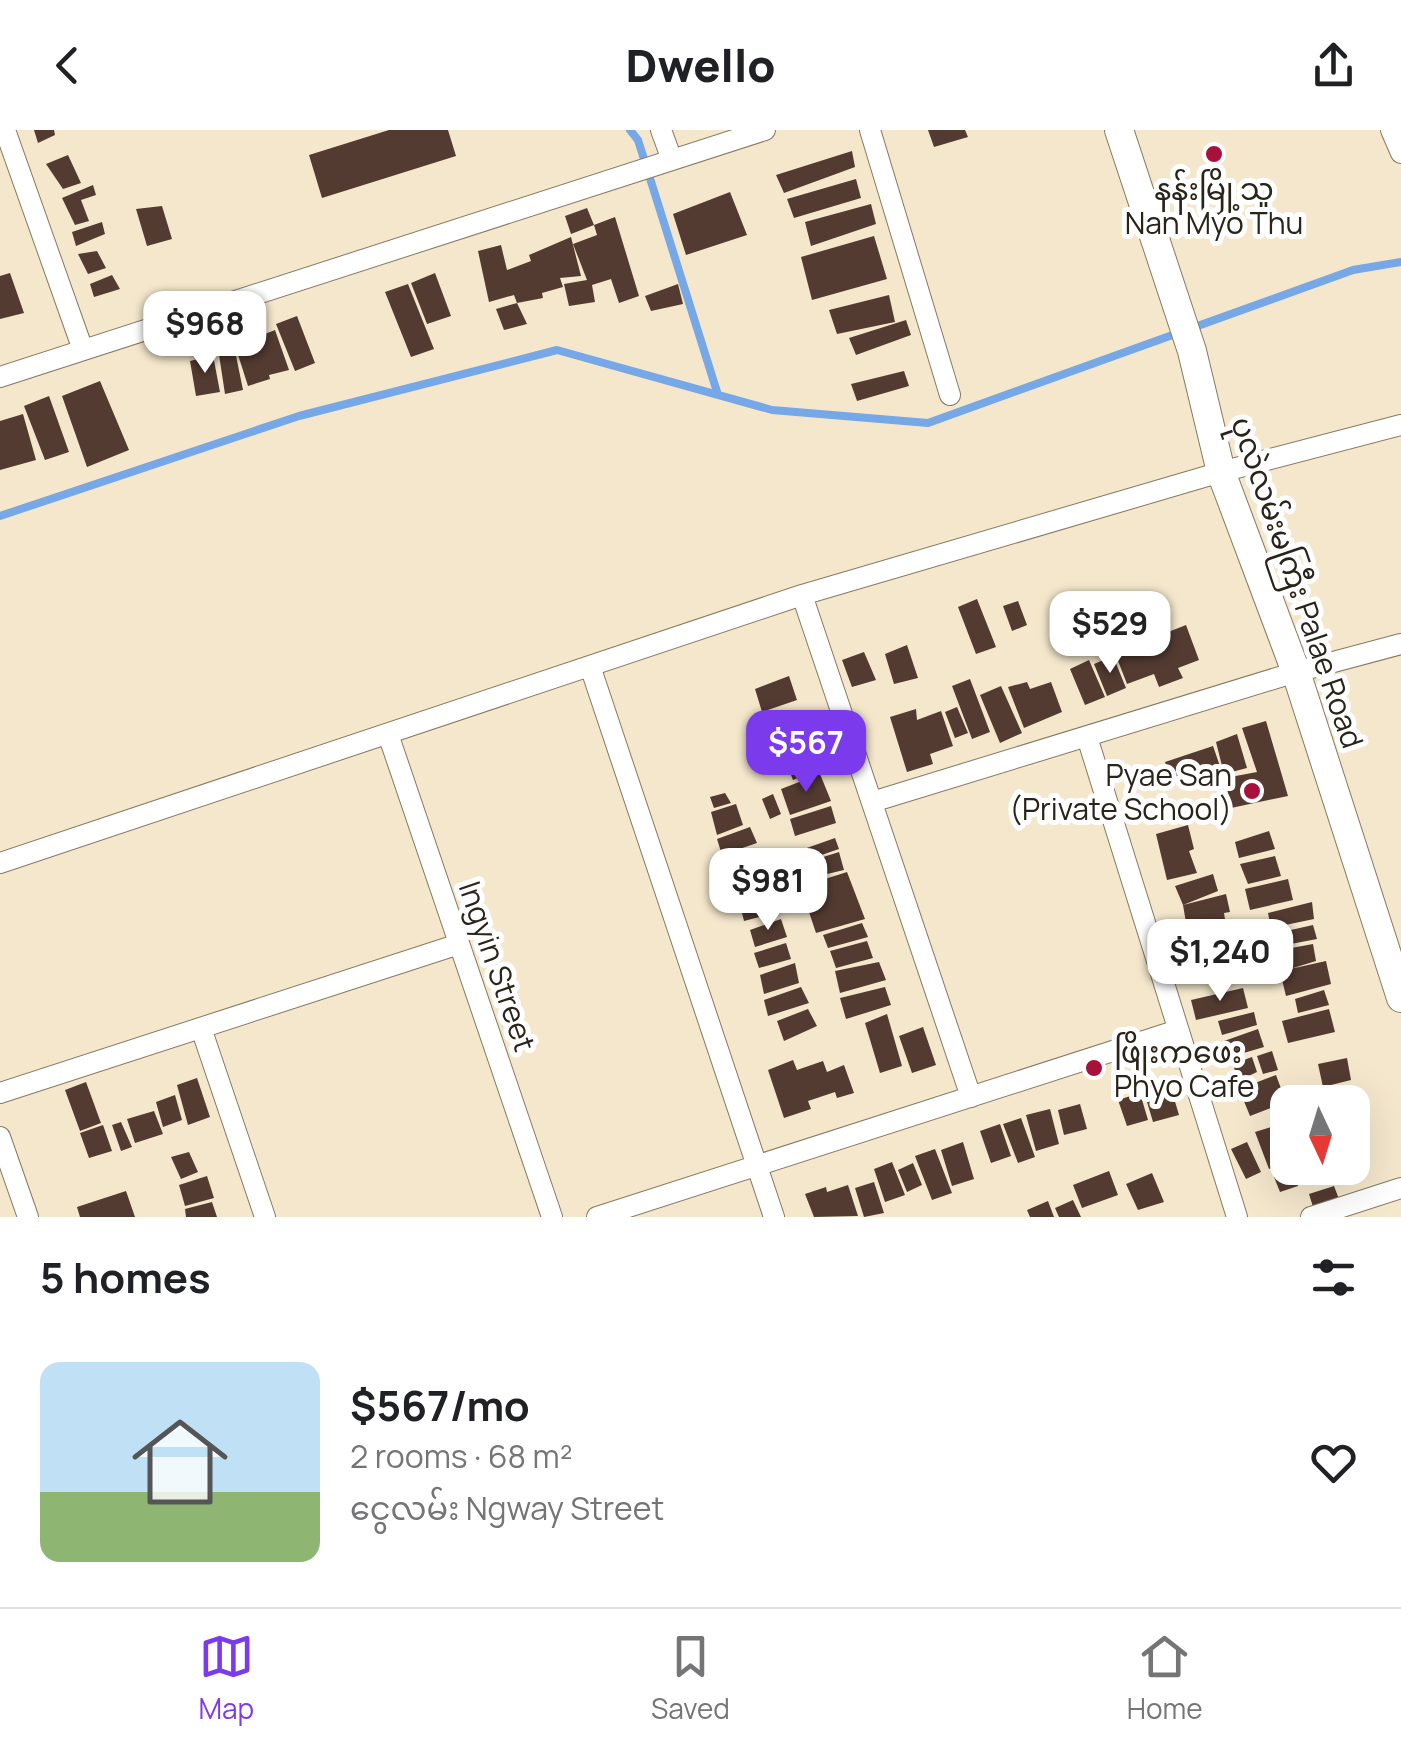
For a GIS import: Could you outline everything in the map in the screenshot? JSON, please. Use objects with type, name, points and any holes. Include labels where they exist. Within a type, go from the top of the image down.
[{"type":"street","points":[[5,130],[83,350]]},
{"type":"street","points":[[662,130],[672,160]]},
{"type":"street","points":[[0,377],[765,130]]},
{"type":"street","points":[[870,130],[950,396]]},
{"type":"street","name":"ပုလဲလမ်းမကြီး Palae Road","points":[[1119,130],[1192,351],[1221,472],[1296,672],[1401,998]]},
{"type":"street","points":[[1392,130],[1401,153]]},
{"type":"street","points":[[0,864],[802,595],[1221,472],[1401,425]]},
{"type":"street","points":[[802,595],[971,1097]]},
{"type":"street","points":[[872,802],[1296,672],[1401,644]]},
{"type":"street","points":[[590,666],[774,1217]]},
{"type":"street","name":"Ingyin Street","points":[[388,734],[552,1217]]},
{"type":"street","points":[[1087,737],[1237,1217]]},
{"type":"street","points":[[0,1093],[459,944]]},
{"type":"street","points":[[201,1028],[264,1217]]},
{"type":"street","points":[[598,1217],[1178,1030]]},
{"type":"street","points":[[0,1137],[28,1217]]},
{"type":"street","points":[[1311,1217],[1401,1188]]},
{"type":"building","points":[[34,130],[54,130],[55,135],[38,143]]},
{"type":"building","points":[[389,130],[448,130],[456,156],[322,198],[309,155]]},
{"type":"building","points":[[928,130],[965,130],[968,137],[934,147]]},
{"type":"building","points":[[852,151],[855,167],[784,193],[776,175]]},
{"type":"building","points":[[68,155],[81,183],[63,189],[46,164]]},
{"type":"building","points":[[856,179],[861,198],[794,218],[787,199]]},
{"type":"building","points":[[93,185],[96,195],[81,200],[89,221],[75,225],[62,198]]},
{"type":"building","points":[[730,192],[747,235],[686,255],[673,214]]},
{"type":"building","points":[[871,204],[876,224],[811,246],[805,222]]},
{"type":"building","points":[[162,206],[172,239],[147,246],[136,209]]},
{"type":"building","points":[[587,208],[594,225],[571,234],[565,216]]},
{"type":"building","points":[[615,217],[639,296],[619,303],[611,279],[592,285],[595,302],[569,306],[564,284],[587,280],[573,244],[597,235],[594,225]]},
{"type":"building","points":[[102,222],[105,234],[76,246],[72,232]]},
{"type":"building","points":[[874,236],[887,279],[812,300],[801,257]]},
{"type":"building","points":[[571,237],[581,276],[560,278],[563,287],[542,293],[543,298],[517,303],[514,295],[489,302],[478,251],[501,245],[507,270],[531,261],[529,255]]},
{"type":"building","points":[[97,251],[106,268],[88,274],[78,254]]},
{"type":"building","points":[[10,273],[24,313],[0,319],[0,276]]},
{"type":"building","points":[[435,273],[451,316],[427,324],[411,283]]},
{"type":"building","points":[[112,275],[120,289],[94,297],[90,284]]},
{"type":"building","points":[[408,284],[434,349],[411,357],[385,292]]},
{"type":"building","points":[[678,284],[683,304],[651,311],[645,296]]},
{"type":"building","points":[[889,295],[895,322],[837,334],[829,310]]},
{"type":"building","points":[[517,303],[527,324],[504,330],[496,309]]},
{"type":"building","points":[[297,316],[315,363],[295,371],[276,324]]},
{"type":"building","points":[[906,320],[911,335],[856,355],[849,338]]},
{"type":"building","points":[[250,324],[255,338],[275,330],[289,370],[248,386],[232,336],[243,390],[225,394],[216,335]]},
{"type":"building","points":[[213,355],[220,392],[196,396],[190,361]]},
{"type":"building","points":[[904,371],[909,386],[857,401],[851,384]]},
{"type":"building","points":[[100,381],[129,450],[87,467],[62,396]]},
{"type":"building","points":[[49,396],[69,452],[45,460],[24,406]]},
{"type":"building","points":[[23,414],[36,460],[0,470],[0,421]]},
{"type":"building","points":[[977,599],[996,647],[976,654],[958,607]]},
{"type":"building","points":[[1018,601],[1027,625],[1012,631],[1003,606]]},
{"type":"building","points":[[1186,625],[1199,660],[1178,668],[1183,678],[1159,687],[1154,674],[1127,684],[1115,653]]},
{"type":"building","points":[[907,645],[918,678],[894,684],[885,654]]},
{"type":"building","points":[[864,652],[876,680],[852,687],[842,660]]},
{"type":"building","points":[[1113,656],[1126,688],[1107,696],[1094,664]]},
{"type":"building","points":[[1089,660],[1105,697],[1085,705],[1070,669]]},
{"type":"building","points":[[789,676],[797,700],[762,712],[755,689]]},
{"type":"building","points":[[970,679],[990,732],[972,739],[952,686]]},
{"type":"building","points":[[1027,682],[1030,689],[1051,682],[1062,712],[1024,728],[1008,687]]},
{"type":"building","points":[[1001,686],[1022,733],[1000,743],[980,695]]},
{"type":"building","points":[[957,707],[968,733],[955,738],[945,712]]},
{"type":"building","points":[[916,709],[917,720],[941,711],[953,746],[930,754],[933,764],[907,772],[890,717]]},
{"type":"building","points":[[1266,721],[1288,796],[1231,808],[1225,778],[1257,772],[1242,728]]},
{"type":"building","points":[[1237,734],[1247,768],[1224,774],[1216,742]]},
{"type":"building","points":[[795,745],[801,759],[769,770],[764,755]]},
{"type":"building","points":[[1213,746],[1221,769],[1173,785],[1165,762]]},
{"type":"building","points":[[820,754],[828,766],[793,780],[788,767]]},
{"type":"building","points":[[820,774],[831,801],[790,815],[781,789]]},
{"type":"building","points":[[725,793],[731,803],[714,808],[710,797]]},
{"type":"building","points":[[773,794],[781,814],[770,819],[762,799]]},
{"type":"building","points":[[736,804],[743,825],[717,835],[711,812]]},
{"type":"building","points":[[831,806],[836,823],[795,836],[790,819]]},
{"type":"building","points":[[1188,825],[1194,849],[1189,851],[1197,873],[1167,880],[1156,834]]},
{"type":"building","points":[[750,827],[757,843],[722,855],[717,839]]},
{"type":"building","points":[[1269,831],[1275,849],[1239,858],[1235,842]]},
{"type":"building","points":[[835,838],[839,849],[804,861],[801,850]]},
{"type":"building","points":[[757,851],[764,868],[737,876],[732,860]]},
{"type":"building","points":[[839,852],[844,870],[806,879],[804,863]]},
{"type":"building","points":[[1275,856],[1281,876],[1248,884],[1240,864]]},
{"type":"building","points":[[847,872],[865,919],[816,933],[806,885]]},
{"type":"building","points":[[767,873],[773,891],[739,900],[734,882]]},
{"type":"building","points":[[1213,874],[1218,891],[1183,905],[1175,886]]},
{"type":"building","points":[[1288,879],[1293,900],[1250,910],[1245,889]]},
{"type":"building","points":[[1226,894],[1230,912],[1224,913],[1228,938],[1190,946],[1183,905]]},
{"type":"building","points":[[770,900],[775,913],[744,921],[740,905]]},
{"type":"building","points":[[1312,902],[1314,919],[1271,928],[1268,913]]},
{"type":"building","points":[[781,919],[787,937],[755,947],[750,930]]},
{"type":"building","points":[[862,923],[868,937],[828,948],[823,935]]},
{"type":"building","points":[[1313,925],[1317,939],[1275,947],[1273,934]]},
{"type":"building","points":[[867,941],[873,958],[836,968],[830,951]]},
{"type":"building","points":[[1231,942],[1236,960],[1203,967],[1199,944]]},
{"type":"building","points":[[786,943],[791,959],[759,968],[754,953]]},
{"type":"building","points":[[1313,944],[1316,961],[1290,969],[1326,961],[1331,984],[1286,996],[1275,951]]},
{"type":"building","points":[[879,962],[886,980],[840,993],[835,971]]},
{"type":"building","points":[[795,963],[799,983],[764,994],[760,975]]},
{"type":"building","points":[[801,987],[809,1003],[768,1016],[764,1000]]},
{"type":"building","points":[[885,987],[891,1005],[846,1019],[840,998]]},
{"type":"building","points":[[1243,988],[1248,1008],[1196,1020],[1191,1000]]},
{"type":"building","points":[[1324,990],[1329,1005],[1298,1013],[1295,999]]},
{"type":"building","points":[[808,1009],[817,1026],[784,1041],[777,1021]]},
{"type":"building","points":[[1329,1009],[1335,1032],[1288,1043],[1282,1021]]},
{"type":"building","points":[[1254,1012],[1257,1025],[1222,1035],[1218,1021]]},
{"type":"building","points":[[887,1014],[902,1066],[880,1073],[865,1023]]},
{"type":"building","points":[[923,1027],[936,1065],[912,1073],[899,1036]]},
{"type":"building","points":[[1258,1029],[1264,1047],[1230,1057],[1224,1041]]},
{"type":"building","points":[[1272,1051],[1278,1070],[1263,1074],[1257,1056]]},
{"type":"building","points":[[1252,1057],[1257,1072],[1238,1081],[1233,1064]]},
{"type":"building","points":[[1347,1058],[1351,1080],[1323,1085],[1318,1064]]},
{"type":"building","points":[[793,1060],[797,1070],[823,1061],[827,1072],[844,1065],[854,1093],[837,1098],[835,1092],[808,1101],[811,1109],[784,1118],[768,1070]]},
{"type":"building","points":[[1276,1075],[1280,1085],[1270,1085],[1270,1108],[1250,1116],[1239,1089]]},
{"type":"building","points":[[197,1078],[210,1117],[188,1125],[177,1085]]},
{"type":"building","points":[[1168,1078],[1179,1115],[1153,1122],[1142,1085]]},
{"type":"building","points":[[86,1082],[101,1123],[80,1131],[65,1090]]},
{"type":"building","points":[[1140,1093],[1148,1120],[1127,1126],[1118,1100]]},
{"type":"building","points":[[175,1095],[182,1120],[163,1127],[156,1102]]},
{"type":"building","points":[[1080,1104],[1087,1129],[1064,1135],[1058,1110]]},
{"type":"building","points":[[1050,1109],[1059,1144],[1036,1151],[1026,1115]]},
{"type":"building","points":[[154,1111],[163,1134],[135,1143],[127,1119]]},
{"type":"building","points":[[1021,1118],[1035,1157],[1018,1163],[1003,1124]]},
{"type":"building","points":[[121,1122],[132,1147],[121,1151],[112,1125]]},
{"type":"building","points":[[1000,1124],[1011,1156],[991,1163],[980,1131]]},
{"type":"building","points":[[103,1125],[112,1151],[89,1158],[80,1133]]},
{"type":"building","points":[[1270,1127],[1270,1169],[1269,1169],[1255,1132]]},
{"type":"building","points":[[963,1142],[974,1179],[952,1186],[941,1150]]},
{"type":"building","points":[[1247,1142],[1261,1172],[1246,1179],[1231,1149]]},
{"type":"building","points":[[935,1149],[952,1193],[932,1200],[915,1156]]},
{"type":"building","points":[[189,1152],[198,1172],[181,1179],[171,1157]]},
{"type":"building","points":[[892,1162],[905,1195],[885,1202],[874,1169]]},
{"type":"building","points":[[913,1163],[922,1185],[907,1192],[898,1170]]},
{"type":"building","points":[[1109,1171],[1118,1195],[1082,1208],[1073,1185]]},
{"type":"building","points":[[1152,1173],[1164,1202],[1138,1210],[1126,1184]]},
{"type":"building","points":[[207,1176],[214,1198],[185,1206],[179,1185]]},
{"type":"building","points":[[874,1182],[884,1213],[864,1217],[855,1188]]},
{"type":"building","points":[[848,1185],[858,1216],[814,1217],[805,1194]]},
{"type":"building","points":[[1277,1185],[1298,1185],[1298,1186],[1280,1192]]},
{"type":"building","points":[[1334,1186],[1339,1199],[1313,1207],[1309,1194]]},
{"type":"building","points":[[126,1191],[135,1217],[80,1217],[77,1207]]},
{"type":"building","points":[[1073,1200],[1081,1217],[1059,1217],[1055,1208]]},
{"type":"building","points":[[1048,1201],[1054,1217],[1030,1217],[1027,1210]]},
{"type":"building","points":[[212,1202],[217,1217],[186,1217],[185,1209]]},
{"type":"waterway","points":[[630,130],[638,140],[718,395]]},
{"type":"waterway","points":[[0,516],[299,416],[557,350],[772,410],[928,423],[1353,270],[1401,262]]},
{"type":"place","name":"နန်းမြို့သူ Nan Myo Thu","points":[[1214,154]]},
{"type":"place","name":"Pyae San (Private School)","points":[[1252,791]]},
{"type":"place","name":"ဖြိုးကဖေး Phyo Cafe","points":[[1094,1068]]}]
